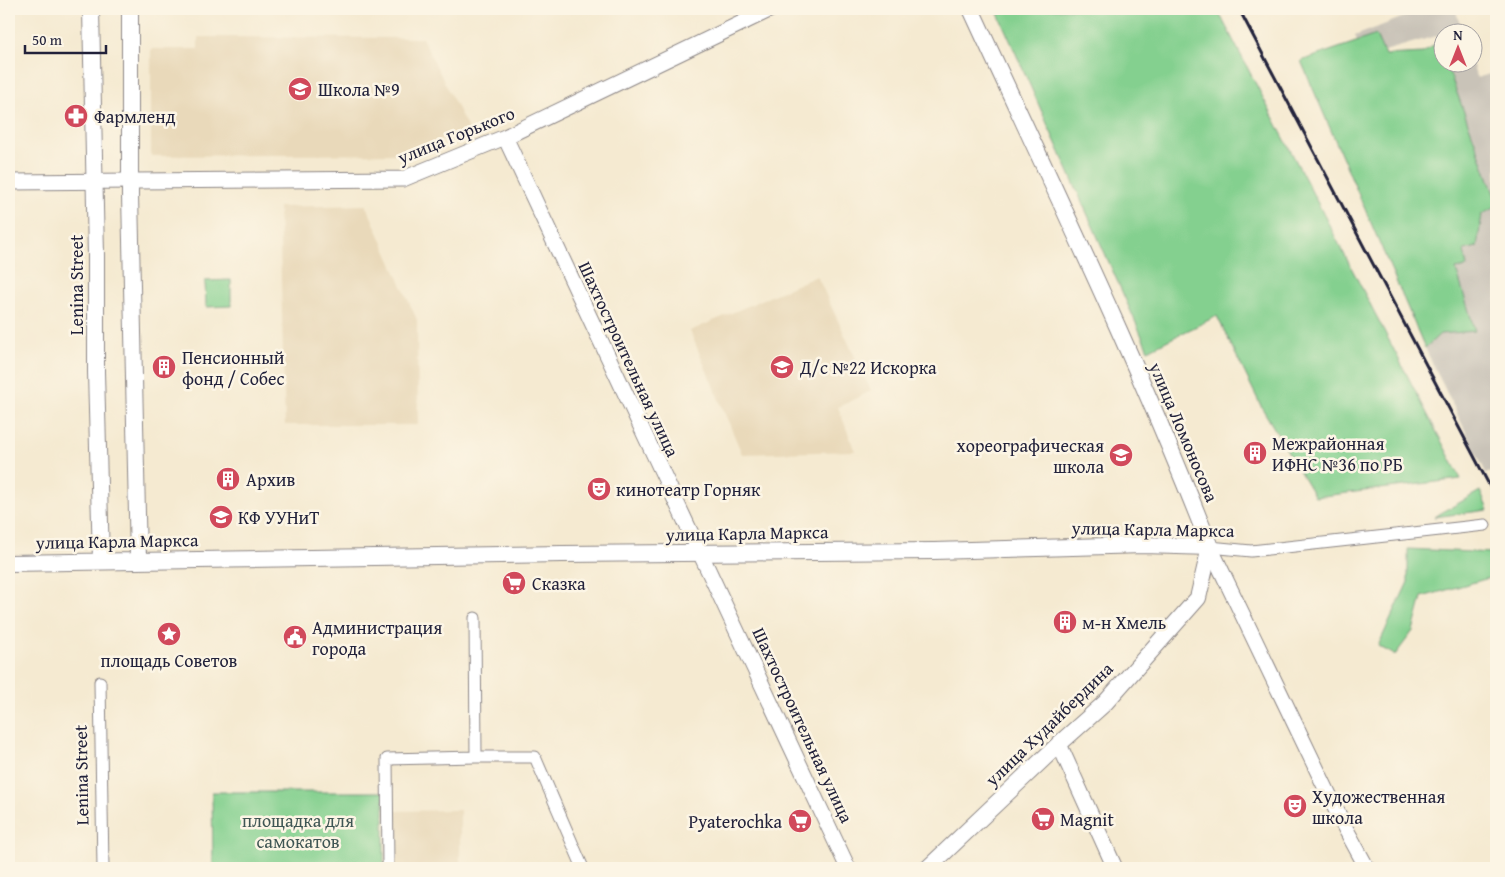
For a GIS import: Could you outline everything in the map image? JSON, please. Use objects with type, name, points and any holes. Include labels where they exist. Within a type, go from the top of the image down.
[{"type":"main road","name":"Lenina Street","points":[[91,9],[96,372],[101,561]]},
{"type":"main road","points":[[130,9],[130,181],[138,560]]},
{"type":"main road","name":"улица Ломоносова","points":[[971,9],[1112,314],[1194,505],[1210,547]]},
{"type":"main road","name":"улица Карла Маркса","points":[[9,563],[934,551],[1144,545],[1210,547]]},
{"type":"main road","name":"улица Худайбердина","points":[[928,868],[1105,703],[1198,598],[1210,547]]},
{"type":"street","name":"улица Горького","points":[[9,182],[403,179],[505,137],[771,9]]},
{"type":"street","name":"Шахтостроительная улица","points":[[505,137],[604,352],[742,638],[848,868]]},
{"type":"street","name":"улица Карла Маркса","points":[[1210,547],[1252,551],[1485,525]]},
{"type":"street","name":"улица Ломоносова","points":[[1210,547],[1366,868]]},
{"type":"street","points":[[475,618],[476,757]]},
{"type":"street","name":"Lenina Street","points":[[100,682],[103,868]]},
{"type":"street","points":[[1059,744],[1115,868]]},
{"type":"street","points":[[388,868],[387,759],[476,757],[535,757],[583,868]]},
{"type":"shaded area","points":[[1424,9],[1455,9],[1460,22],[1432,22],[1432,37],[1364,57],[1355,36]]},
{"type":"shaded area","name":"Школа №9","points":[[198,37],[422,38],[468,129],[401,154],[151,156],[151,49],[198,49]]},
{"type":"shaded area","points":[[1449,72],[1475,72],[1477,78],[1496,72],[1496,199]]},
{"type":"shaded area","points":[[366,205],[417,320],[418,425],[285,425],[279,207]]},
{"type":"shaded area","points":[[1496,207],[1496,472],[1486,473],[1425,348],[1440,334],[1456,269],[1464,250],[1477,247],[1482,214]]},
{"type":"shaded area","name":"Д/с №22 Искорка","points":[[817,276],[871,391],[838,407],[855,451],[742,454],[690,331]]},
{"type":"shaded area","points":[[460,810],[460,868],[396,868],[395,811]]},
{"type":"green space","points":[[996,9],[1217,9],[1461,479],[1315,497],[1262,408],[1217,316],[1148,350]]},
{"type":"green space","points":[[1376,35],[1385,55],[1423,53],[1432,47],[1432,72],[1449,72],[1496,199],[1496,207],[1482,214],[1477,247],[1464,250],[1467,267],[1456,269],[1475,331],[1440,334],[1425,348],[1301,61]]},
{"type":"green space","points":[[231,280],[231,306],[206,307],[205,281]]},
{"type":"green space","points":[[1480,491],[1488,510],[1434,517]]},
{"type":"green space","points":[[1408,549],[1494,553],[1496,576],[1422,597],[1413,631],[1395,655],[1378,646],[1408,582]]},
{"type":"green space","name":"площадка для самокатов","points":[[212,792],[384,792],[384,868],[213,868]]},
{"type":"railway","points":[[1239,9],[1496,498]]},
{"type":"place","name":"Школа №9","points":[[300,89]]},
{"type":"place","name":"Фармленд","points":[[76,116]]},
{"type":"place","name":"Пенсионный фонд / Собес","points":[[164,367]]},
{"type":"place","name":"Д/с №22 Искорка","points":[[782,367]]},
{"type":"place","name":"Межрайонная ИФНС №36 по РБ","points":[[1255,453]]},
{"type":"place","name":"хореографическая школа","points":[[1121,455]]},
{"type":"place","name":"Архив","points":[[228,479]]},
{"type":"place","name":"кинотеатр Горняк","points":[[599,489]]},
{"type":"place","name":"КФ УУНиТ","points":[[221,517]]},
{"type":"place","name":"Сказка","points":[[514,583]]},
{"type":"place","name":"м-н Хмель","points":[[1065,622]]},
{"type":"place","name":"площадь Советов","points":[[169,634]]},
{"type":"place","name":"Администрация города","points":[[295,637]]},
{"type":"place","name":"Художественная школа","points":[[1295,806]]},
{"type":"place","name":"Magnit","points":[[1043,819]]},
{"type":"place","name":"Pyaterochka","points":[[800,821]]}]
